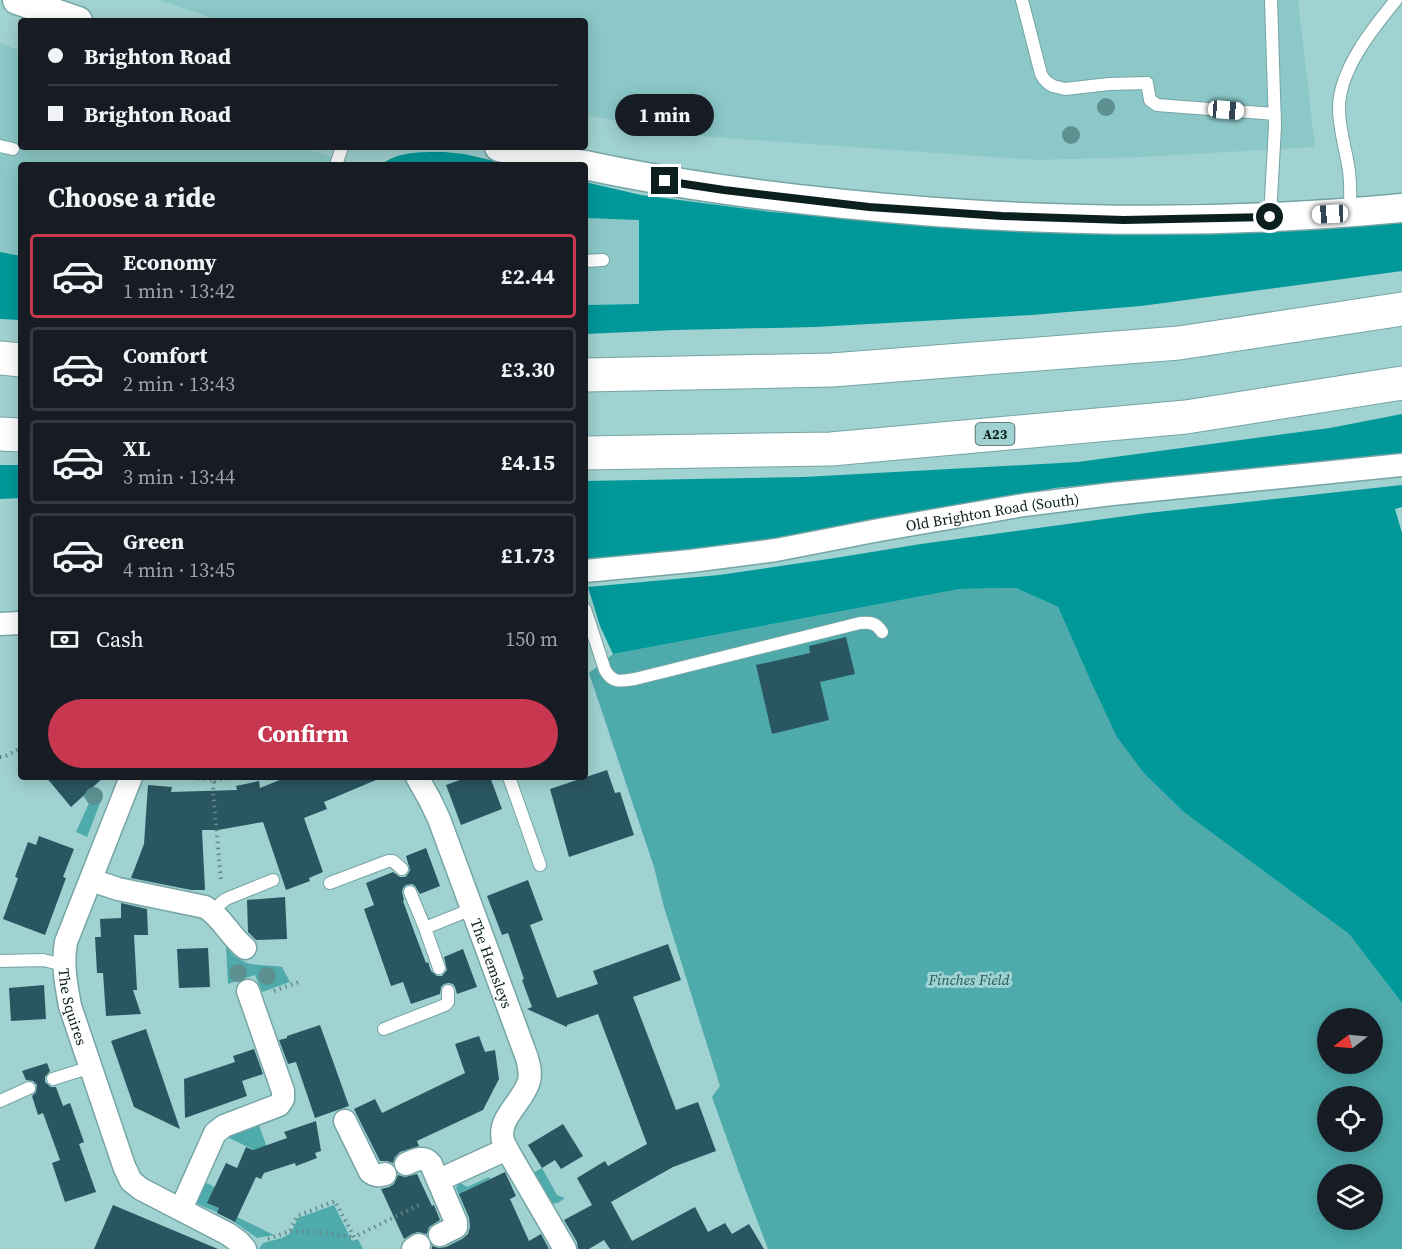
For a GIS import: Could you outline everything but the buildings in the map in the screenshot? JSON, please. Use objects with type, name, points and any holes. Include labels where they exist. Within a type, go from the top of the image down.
[{"type":"highway","points":[[588,375],[832,370],[1179,343],[1402,309]]},
{"type":"highway","points":[[0,358],[18,360]]},
{"type":"highway","name":"A23","points":[[588,453],[831,449],[1186,417],[1402,383]]},
{"type":"highway","points":[[0,434],[18,435]]},
{"type":"street","points":[[17,0],[69,18]]},
{"type":"street","points":[[513,150],[570,162]]},
{"type":"street","points":[[588,166],[697,186],[869,207],[1002,216],[1086,220],[1163,220],[1350,213],[1402,208]]},
{"type":"street","name":"Old Brighton Road (South)","points":[[588,571],[776,550],[1023,505],[1402,465]]},
{"type":"street","points":[[0,624],[18,622]]},
{"type":"street","name":"The Squires","points":[[130,780],[66,942],[64,978],[70,1006],[124,1166],[132,1181],[141,1189],[234,1238],[245,1249]]},
{"type":"street","name":"The Hemsleys","points":[[419,780],[439,819],[528,1058],[529,1083],[504,1125],[503,1139],[566,1249]]},
{"type":"street","points":[[91,880],[152,897],[200,905],[209,910],[220,906],[232,937],[245,948]]},
{"type":"street","points":[[181,1209],[215,1133],[224,1126],[279,1105],[283,1099],[283,1092],[248,992]]},
{"type":"street","points":[[345,1121],[370,1172],[380,1176],[385,1174]]},
{"type":"street","points":[[438,1179],[507,1149]]},
{"type":"street","points":[[406,1164],[428,1160],[438,1179],[455,1217],[456,1227],[440,1235]]},
{"type":"lane","points":[[1022,0],[1041,74],[1044,80],[1053,86],[1065,89],[1147,83],[1150,100],[1158,105],[1275,114]]},
{"type":"lane","points":[[1270,217],[1275,114],[1271,0]]},
{"type":"lane","points":[[1350,213],[1351,183],[1340,118],[1340,94],[1346,77],[1365,41],[1396,0]]},
{"type":"lane","points":[[0,146],[13,149]]},
{"type":"lane","points":[[588,261],[603,260]]},
{"type":"lane","points":[[588,618],[605,670],[609,677],[615,680],[635,679],[860,623],[870,622],[877,625],[882,632]]},
{"type":"lane","points":[[510,780],[540,866]]},
{"type":"lane","points":[[330,883],[388,861],[393,861],[402,869]]},
{"type":"lane","points":[[220,906],[273,880]]},
{"type":"lane","points":[[410,892],[439,968]]},
{"type":"lane","points":[[425,928],[472,909]]},
{"type":"lane","points":[[0,961],[43,960],[64,965]]},
{"type":"lane","points":[[384,1029],[445,1005],[448,1002],[448,991]]},
{"type":"lane","points":[[53,1079],[91,1067]]},
{"type":"lane","points":[[0,1101],[29,1088]]},
{"type":"path","points":[[0,757],[18,750]]},
{"type":"path","points":[[214,780],[221,889],[220,906]]},
{"type":"path","points":[[245,1249],[290,1231],[354,1237],[438,1179]]},
{"type":"path","points":[[290,1231],[297,1216],[335,1201],[354,1237]]},
{"type":"shaded area","points":[[158,0],[1298,0],[1315,147],[1140,157],[1037,160],[711,137],[588,116],[588,18],[213,18]]},
{"type":"shaded area","points":[[0,43],[18,50],[18,150],[310,150],[346,162],[18,162],[18,255],[0,252]]},
{"type":"shaded area","points":[[419,152],[464,154],[498,162],[385,162],[395,157]]},
{"type":"shaded area","points":[[588,183],[641,195],[771,212],[921,224],[1402,218],[1402,271],[1141,306],[1031,315],[815,327],[588,334],[588,305],[639,304],[639,220],[588,218]]},
{"type":"shaded area","points":[[588,218],[639,220],[639,304],[588,305]]},
{"type":"shaded area","points":[[0,252],[18,255],[18,320],[0,319]]},
{"type":"shaded area","points":[[1402,414],[1402,453],[1055,488],[778,538],[703,549],[588,560],[588,481],[804,477],[1078,462],[1330,428]]},
{"type":"shaded area","points":[[0,465],[18,465],[18,498],[0,499]]},
{"type":"shaded area","points":[[1402,485],[1402,507],[1395,509],[1402,533],[1402,1003],[1349,934],[1185,813],[1144,773],[1117,737],[1058,607],[1016,588],[960,589],[613,654],[600,626],[588,587],[719,575],[1148,513]]},
{"type":"green space","name":"Finches Field","points":[[1016,588],[1058,607],[1088,675],[1185,813],[1349,934],[1402,1003],[1402,1249],[768,1249],[712,1097],[720,1086],[664,907],[654,867],[589,673],[613,654],[960,589]]},
{"type":"green space","points":[[93,787],[102,798],[87,837],[76,832],[89,803],[83,796]]},
{"type":"green space","points":[[226,947],[245,962],[282,967],[290,982],[262,992],[255,975],[228,984]]},
{"type":"green space","points":[[258,1123],[271,1158],[227,1137]]},
{"type":"green space","points":[[542,1168],[557,1195],[565,1198],[558,1203],[550,1204],[533,1173]]},
{"type":"green space","points":[[489,1177],[490,1179],[463,1192],[483,1236],[475,1232],[456,1188],[459,1182],[467,1187]]},
{"type":"green space","points":[[202,1181],[215,1187],[208,1203],[274,1235],[257,1238],[226,1216],[193,1202]]},
{"type":"green space","points":[[334,1205],[352,1241],[358,1239],[363,1249],[259,1249],[263,1243],[291,1233],[298,1218]]},
{"type":"route","points":[[665,181],[869,207],[1002,216],[1086,220],[1270,217]]}]
